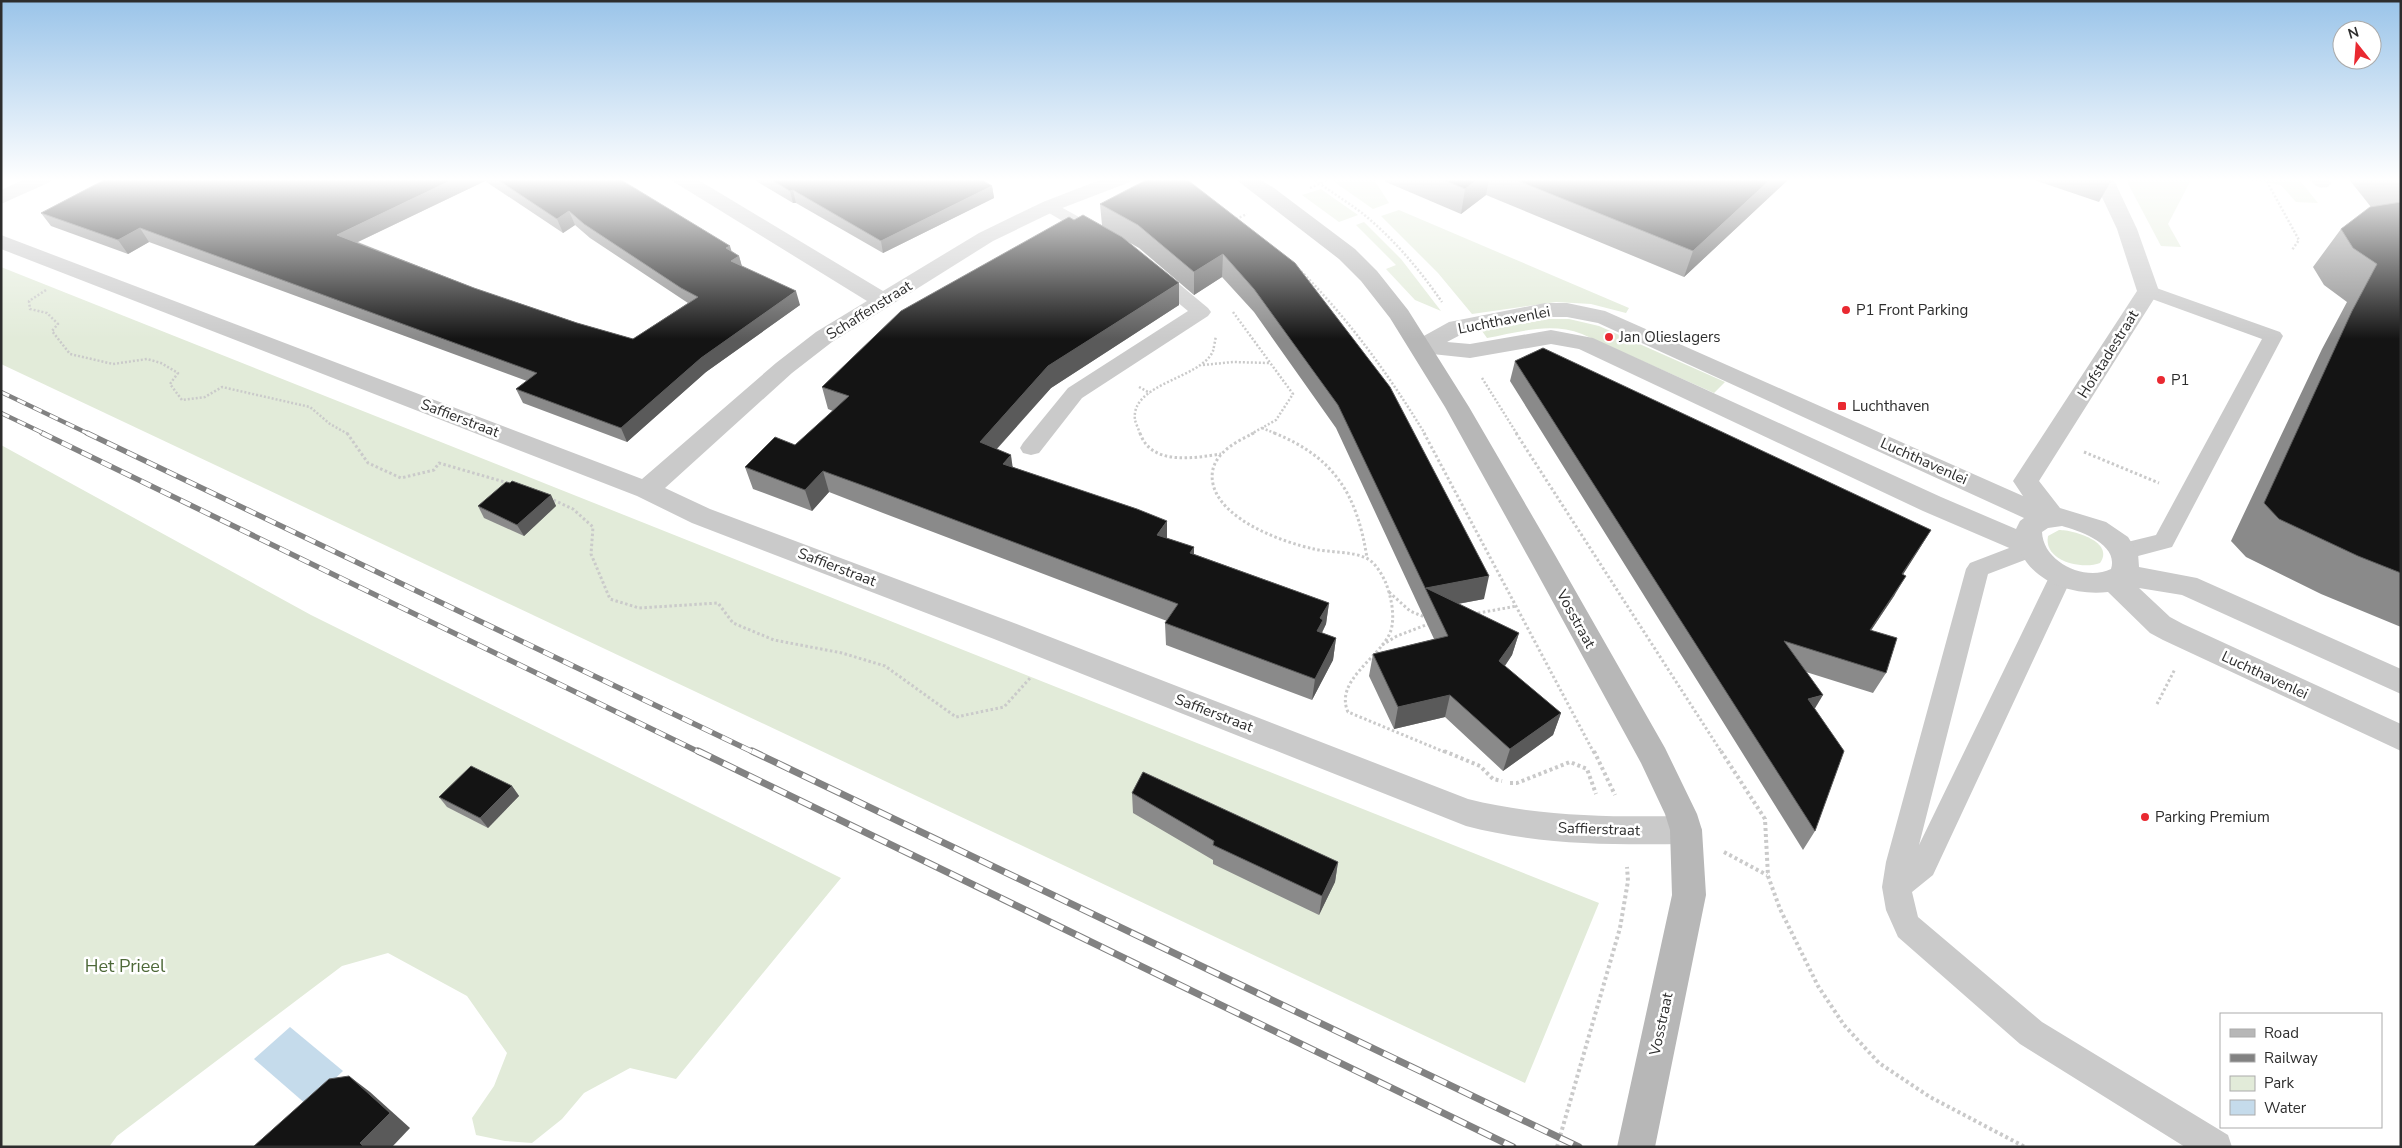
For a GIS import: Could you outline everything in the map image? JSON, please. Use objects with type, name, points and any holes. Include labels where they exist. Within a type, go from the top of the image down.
[{"type":"street","points":[[769,232],[884,301]]},
{"type":"street","name":"Schaffenstraat","points":[[646,490],[817,342],[997,232]]},
{"type":"street","name":"Vosstraat","points":[[1318,232],[1347,254],[1386,296],[1421,347],[1457,407],[1654,757],[1681,814],[1686,830],[1690,895],[1636,1147]]},
{"type":"street","points":[[2128,232],[2148,291]]},
{"type":"street","name":"Saffierstraat","points":[[1,241],[646,490],[701,516],[1054,650],[1466,812],[1496,821],[1525,825],[1618,831],[1686,830]]},
{"type":"street","name":"Hofstadestraat","points":[[2050,517],[2026,481],[2148,291]]},
{"type":"street","name":"Luchthavenlei","points":[[1421,347],[1457,327],[1545,310],[1589,313],[1606,318],[2050,517]]},
{"type":"street","name":"Luchthavenlei","points":[[1421,347],[1470,351],[1552,337],[1585,342],[1932,504],[2030,547],[2046,566],[2062,575],[2078,581],[2095,584],[2120,569],[2187,585],[2401,682]]},
{"type":"street","points":[[1740,414],[1762,388]]},
{"type":"street","points":[[2030,547],[2027,536],[2029,528],[2034,522],[2050,517],[2062,517],[2090,524],[2110,537],[2120,569]]},
{"type":"street","name":"Luchthavenlei","points":[[2120,569],[2160,625],[2401,738]]},
{"type":"lane","points":[[1094,232],[1115,244]]},
{"type":"lane","points":[[1031,448],[1075,393],[1201,312],[1138,259]]},
{"type":"lane","points":[[2120,569],[2164,541],[2274,336],[2148,291]]},
{"type":"lane","points":[[2030,547],[1978,569],[1900,862],[1896,887],[1898,907],[1908,927],[2031,1033],[2216,1147]]},
{"type":"lane","points":[[1896,887],[1922,866],[2062,575]]},
{"type":"path","points":[[1383,232],[1428,282],[1457,327]]},
{"type":"path","points":[[2292,250],[2299,240],[2294,232]]},
{"type":"path","points":[[1299,270],[1345,316],[1377,357],[1429,439],[1611,784]]},
{"type":"path","points":[[78,271],[29,301],[30,309],[47,313],[58,324],[52,331],[70,354],[114,364],[147,359],[161,363],[178,373],[170,384],[182,400],[205,397],[222,387],[269,396],[310,407],[330,424],[347,433],[368,462],[401,478],[434,470],[439,464],[516,485]]},
{"type":"path","points":[[1231,310],[1293,394],[1277,419],[1217,458],[1211,474],[1216,496],[1232,513],[1251,526],[1280,538],[1312,549],[1367,558]]},
{"type":"path","points":[[1202,365],[1217,342],[1216,335]]},
{"type":"path","points":[[1470,351],[1488,390],[1765,819],[1768,876],[1780,909],[1818,986],[1844,1025],[1879,1063],[1930,1097],[2026,1147]]},
{"type":"path","points":[[1221,454],[1169,457],[1156,452],[1143,441],[1136,422],[1135,416],[1139,403],[1159,385],[1202,365],[1233,362],[1269,363]]},
{"type":"path","points":[[1262,428],[1308,449],[1326,464],[1339,481],[1355,511],[1365,540],[1367,558],[1381,573],[1389,592],[1392,614],[1390,634],[1351,682],[1344,704],[1348,712],[1480,766],[1493,779],[1507,783],[1516,783],[1570,762],[1582,765],[1587,769],[1618,831],[1628,881],[1620,928],[1557,1147]]},
{"type":"path","points":[[2053,440],[2189,495]]},
{"type":"path","points":[[544,496],[573,509],[593,527],[591,554],[610,599],[639,608],[718,602],[734,623],[774,640],[842,653],[885,666],[956,717],[1004,707],[1054,650]]},
{"type":"path","points":[[1379,646],[1397,636],[1436,620],[1410,611],[1389,592]]},
{"type":"path","points":[[1470,614],[1517,606]]},
{"type":"path","points":[[2157,704],[2176,667]]},
{"type":"green space","points":[[1363,232],[1374,232],[1401,259],[1441,311],[1415,300],[1386,269],[1396,265]]},
{"type":"green space","points":[[1397,232],[1450,232],[1629,308],[1626,313],[1591,304],[1556,302],[1472,314],[1438,273]]},
{"type":"green space","points":[[2153,232],[2172,232],[2181,247],[2161,246]]},
{"type":"green space","points":[[1,267],[1599,903],[1525,1083],[1,364]]},
{"type":"green space","points":[[1549,319],[1569,319],[1599,326],[1725,382],[1714,393],[1570,330],[1535,329],[1487,338],[1482,331]]},
{"type":"green space","name":"Het Prieel","points":[[1,445],[311,615],[841,878],[676,1079],[630,1068],[584,1093],[562,1119],[532,1143],[505,1141],[476,1135],[472,1118],[494,1086],[507,1053],[467,996],[388,953],[342,966],[117,1136],[109,1147],[1,1147]]},
{"type":"green space","points":[[2059,530],[2083,535],[2098,543],[2102,549],[2103,556],[2100,563],[2084,565],[2065,562],[2051,552],[2048,545],[2048,536]]},
{"type":"water","points":[[290,1027],[343,1071],[307,1105],[254,1059]]},
{"type":"building","points":[[94,232],[133,232],[118,240]]},
{"type":"building","points":[[150,232],[344,232],[337,235],[474,288],[577,323],[633,339],[698,297],[681,288],[595,232],[706,232],[730,246],[726,248],[739,256],[731,261],[796,291],[701,358],[621,428],[516,389],[537,373]]},
{"type":"building","points":[[865,232],[900,232],[881,241]]},
{"type":"building","points":[[1043,232],[1112,232],[1122,237],[1179,283],[1048,366],[980,442],[1011,455],[1003,464],[1167,521],[1157,535],[1194,547],[1190,553],[1329,603],[1320,618],[1323,620],[1317,631],[1336,638],[1315,679],[1165,623],[1178,604],[878,491],[823,471],[805,490],[745,467],[775,437],[795,445],[849,396],[822,387],[901,311]]},
{"type":"building","points":[[1146,232],[1254,232],[1295,263],[1390,387],[1489,576],[1426,588],[1519,633],[1499,661],[1561,713],[1510,749],[1450,695],[1398,707],[1373,654],[1448,636],[1338,405],[1254,289],[1223,254],[1194,272]]},
{"type":"building","points":[[1645,232],[1714,232],[1693,251]]},
{"type":"building","points":[[2343,232],[2401,232],[2401,573],[2358,556],[2279,519],[2264,503],[2352,311],[2377,264],[2353,248]]},
{"type":"building","points":[[1543,348],[1931,530],[1902,574],[1906,576],[1870,630],[1897,638],[1886,673],[1784,641],[1823,695],[1808,699],[1844,751],[1815,831],[1515,361]]},
{"type":"building","points":[[512,481],[551,495],[517,525],[478,506],[506,482],[510,483]]},
{"type":"building","points":[[471,766],[512,786],[480,818],[439,797]]},
{"type":"building","points":[[1143,772],[1338,862],[1322,896],[1213,845],[1214,841],[1132,793]]},
{"type":"building","points":[[349,1076],[390,1113],[360,1143],[364,1147],[253,1147],[329,1079]]},
{"type":"railway","points":[[1,392],[89,434]]},
{"type":"railway","points":[[1,413],[45,434]]},
{"type":"railway","points":[[42,433],[701,753]]},
{"type":"railway","points":[[87,433],[755,753]]},
{"type":"railway","points":[[698,751],[1513,1147]]},
{"type":"railway","points":[[752,751],[1579,1147]]},
{"type":"place","name":"P1 Front Parking","points":[[1846,310]]},
{"type":"place","name":"Jan Olieslagers","points":[[1609,337]]},
{"type":"place","name":"P1","points":[[2161,380]]},
{"type":"place","name":"Luchthaven","points":[[1842,406]]},
{"type":"place","name":"Parking Premium","points":[[2145,817]]}]
